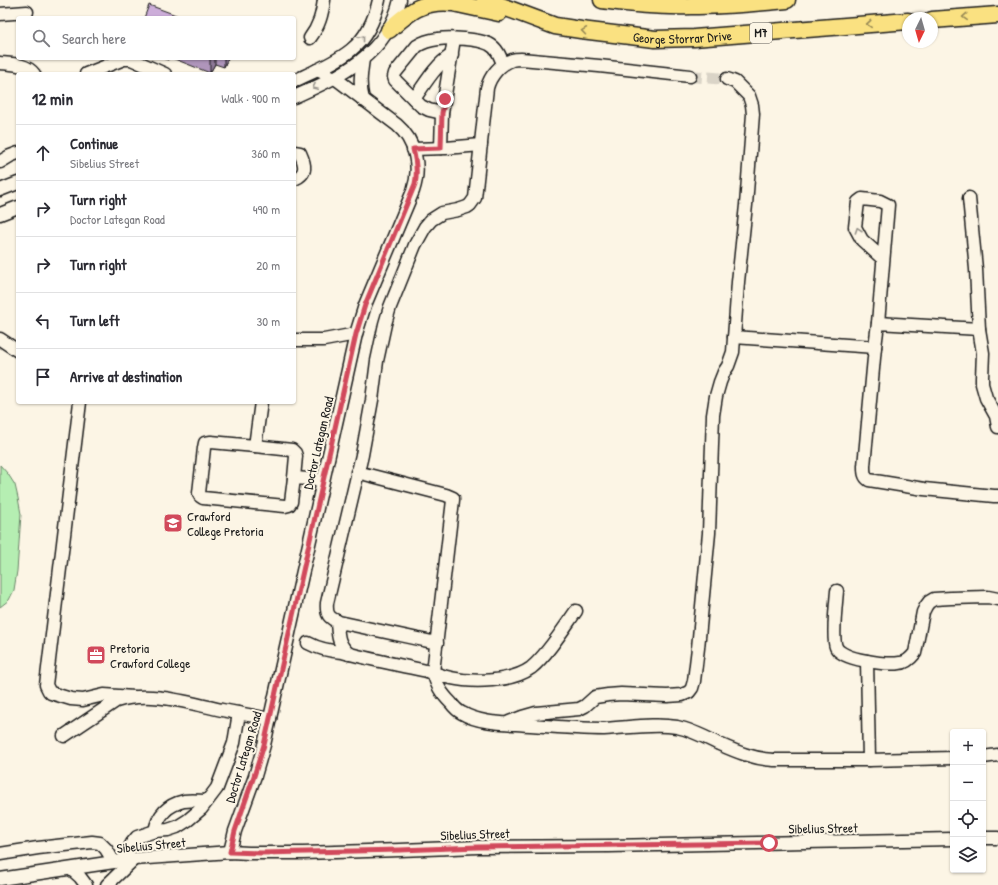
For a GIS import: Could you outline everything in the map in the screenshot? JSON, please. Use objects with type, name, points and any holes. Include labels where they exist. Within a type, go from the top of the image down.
[{"type":"main road","name":"George Storrar Drive","points":[[485,0],[555,26],[655,39],[700,38],[902,21]]},
{"type":"main road","points":[[602,0],[629,4],[662,6],[725,5],[787,0]]},
{"type":"main road","points":[[389,30],[416,8],[446,2],[555,26]]},
{"type":"main road","points":[[938,20],[998,15]]},
{"type":"street","points":[[310,38],[316,30],[322,13],[324,0]]},
{"type":"street","points":[[296,80],[317,70],[351,50],[364,36],[368,29],[375,15],[379,0]]},
{"type":"street","points":[[296,96],[335,78],[363,59],[389,30],[400,0]]},
{"type":"street","points":[[0,14],[27,12]]},
{"type":"street","points":[[442,113],[421,106],[395,80],[394,77],[395,73],[421,44],[439,39],[467,39],[488,44],[497,52],[504,64]]},
{"type":"street","points":[[441,148],[442,113],[454,39]]},
{"type":"street","points":[[414,99],[434,71],[444,60],[452,55]]},
{"type":"street","points":[[335,78],[340,57]]},
{"type":"street","points":[[363,59],[360,75],[363,100]]},
{"type":"street","points":[[436,643],[337,621],[329,616],[326,609],[365,439],[377,361],[385,324],[390,307],[415,245],[431,220],[442,213],[467,207],[475,198],[487,88],[490,79],[504,64],[512,60],[521,59],[690,76]]},
{"type":"street","points":[[91,72],[121,60]]},
{"type":"street","points":[[133,60],[160,72]]},
{"type":"street","points":[[0,63],[24,66],[32,72]]},
{"type":"street","name":"Doctor Lategan Road","points":[[230,852],[235,831],[260,759],[270,719],[356,334],[365,305],[415,184],[417,174],[417,165],[413,149],[408,138],[400,128],[335,78],[317,70]]},
{"type":"street","points":[[507,724],[522,717],[536,713],[579,709],[595,697],[621,694],[667,696],[682,695],[692,688],[699,640],[709,533],[714,404],[721,377],[731,359],[733,352],[753,114],[749,96],[735,82],[727,79]]},
{"type":"street","points":[[413,149],[481,145]]},
{"type":"street","points":[[296,152],[300,153],[304,161],[304,172],[296,178]]},
{"type":"street","points":[[0,162],[16,154]]},
{"type":"street","points":[[0,190],[16,184]]},
{"type":"street","points":[[969,198],[977,277],[979,329],[983,353],[983,388],[986,398],[996,416],[998,427]]},
{"type":"street","points":[[883,259],[862,240],[855,227],[858,202],[862,199],[880,201],[888,205],[864,466],[866,478],[869,480],[924,490],[998,496]]},
{"type":"street","points":[[0,214],[16,208]]},
{"type":"street","points":[[878,323],[979,329]]},
{"type":"street","points":[[296,340],[324,340],[356,334]]},
{"type":"street","points":[[734,337],[875,347]]},
{"type":"street","points":[[0,339],[16,350]]},
{"type":"street","points":[[80,404],[46,685],[49,691],[70,699],[83,700],[104,695],[164,698],[270,719]]},
{"type":"street","points":[[255,446],[261,404]]},
{"type":"street","points":[[211,442],[292,450],[295,453],[294,478],[291,502],[289,506],[203,498],[200,496],[199,492],[205,443],[211,442]]},
{"type":"street","points":[[357,472],[453,498],[433,672],[442,694],[463,714],[482,720],[507,724],[592,729],[666,726],[682,728],[692,731],[747,756],[774,760],[950,758]]},
{"type":"street","points":[[294,478],[324,480]]},
{"type":"street","points":[[837,592],[834,637],[836,648],[841,654],[846,656],[888,664],[908,661],[913,656],[917,648],[923,612],[929,602],[934,599],[988,597],[998,599]]},
{"type":"street","points":[[288,639],[328,643],[345,653],[433,672],[452,678],[493,680],[516,676],[538,662],[576,611]]},
{"type":"street","points":[[337,621],[340,644],[345,653]]},
{"type":"street","points":[[867,661],[869,760]]},
{"type":"street","points":[[64,736],[116,701],[134,697]]},
{"type":"street","points":[[107,885],[124,861],[132,843],[137,837],[155,831],[168,830],[177,827],[201,809],[216,788],[234,743],[239,713]]},
{"type":"street","points":[[986,757],[998,755]]},
{"type":"street","points":[[155,831],[156,823],[160,816],[171,807],[185,801],[207,801]]},
{"type":"street","points":[[986,838],[998,838]]},
{"type":"street","name":"Sibelius Street","points":[[0,879],[124,861],[230,852],[310,852],[478,847],[950,839]]},
{"type":"street","points":[[0,854],[92,842],[100,843],[124,861]]},
{"type":"street","points":[[71,869],[86,885]]},
{"type":"green space","points":[[0,465],[15,485],[21,514],[17,571],[14,590],[9,600],[0,607]]},
{"type":"building","points":[[149,5],[179,16],[145,16]]},
{"type":"tunnel","points":[[690,76],[727,79]]},
{"type":"place","name":"Crawford College Pretoria","points":[[173,523]]},
{"type":"place","name":"Pretoria Crawford College","points":[[96,655]]},
{"type":"route","points":[[445,99],[442,113],[441,148],[413,149],[417,165],[416,182],[365,305],[356,334],[264,745],[232,840],[230,852],[261,853],[478,847],[769,843]]}]
